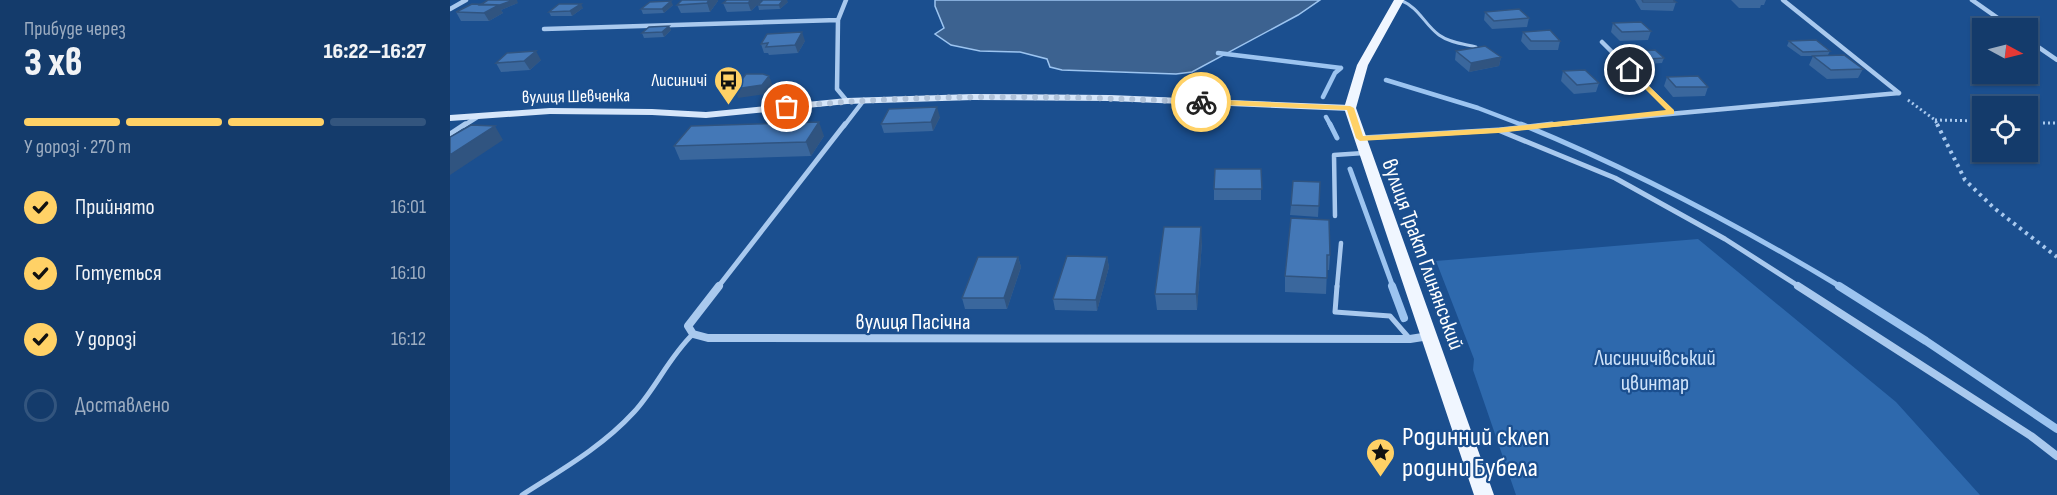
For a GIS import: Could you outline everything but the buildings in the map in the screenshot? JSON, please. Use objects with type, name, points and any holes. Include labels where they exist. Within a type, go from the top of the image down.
[{"type":"main road","points":[[1350,108],[1352,90],[1371,47],[1399,0]]},
{"type":"main road","name":"вулиця Шевченка","points":[[450,118],[550,111],[706,115],[864,100],[1110,98],[1350,108]]},
{"type":"main road","name":"вулиця Тракт Глинянський","points":[[1350,108],[1484,495]]},
{"type":"street","points":[[450,9],[466,0]]},
{"type":"street","points":[[846,0],[838,20],[837,89],[847,101]]},
{"type":"street","points":[[1783,0],[1899,93]]},
{"type":"street","points":[[1972,0],[1998,18]]},
{"type":"street","points":[[544,29],[838,20]]},
{"type":"street","points":[[1602,42],[1672,112]]},
{"type":"street","points":[[2038,47],[2057,60]]},
{"type":"street","points":[[1362,146],[1672,112],[1899,93]]},
{"type":"street","points":[[693,334],[688,326],[864,100]]},
{"type":"street","points":[[450,134],[480,116]]},
{"type":"street","points":[[1498,130],[1615,178],[1725,239],[2031,436],[2057,456]]},
{"type":"street","name":"вулиця Пасічна","points":[[693,334],[708,338],[1410,339],[1430,336]]},
{"type":"lane","points":[[1399,0],[1408,3],[1424,15],[1431,29],[1442,38],[1476,47]]},
{"type":"lane","points":[[1335,216],[1334,155],[1362,146]]},
{"type":"lane","points":[[1341,243],[1335,312],[1390,315],[1410,339]]},
{"type":"lane","points":[[522,495],[603,443],[636,409],[679,346],[693,334]]},
{"type":"path","points":[[1899,93],[1935,120],[1965,180],[1994,208],[2057,257]]},
{"type":"path","points":[[1935,120],[1972,122]]},
{"type":"path","points":[[2038,123],[2057,123]]},
{"type":"green space","name":"Лисиничівський цвинтар","points":[[1698,239],[1896,402],[1980,495],[1516,495],[1473,370],[1474,359],[1436,261]]},
{"type":"shaded area","points":[[935,0],[1320,0],[1298,15],[1192,72],[1176,74],[1062,70],[1050,67],[1047,59],[1020,52],[980,51],[951,45],[935,34],[944,28],[935,6]]},
{"type":"waterway","points":[[1218,53],[1341,68],[1335,73],[1323,97]]},
{"type":"waterway","points":[[1386,80],[1478,108],[1525,126]]},
{"type":"waterway","points":[[1326,117],[1331,126]]},
{"type":"waterway","points":[[1521,124],[1644,179],[1763,242],[1841,287]]},
{"type":"waterway","points":[[1331,126],[1337,138]]},
{"type":"waterway","points":[[1350,169],[1393,287]]},
{"type":"waterway","points":[[1392,286],[1404,318]]},
{"type":"waterway","points":[[1839,286],[2057,429]]},
{"type":"way so far","points":[[787,107],[847,101],[973,98],[1110,98],[1201,102]]},
{"type":"place","name":"Лисиничі","points":[[728,106]]},
{"type":"place","name":"Родинний склеп родини Бубела","points":[[1381,478]]},
{"type":"route","points":[[1201,102],[1350,108],[1360,138],[1498,130],[1672,112],[1630,70]]}]
